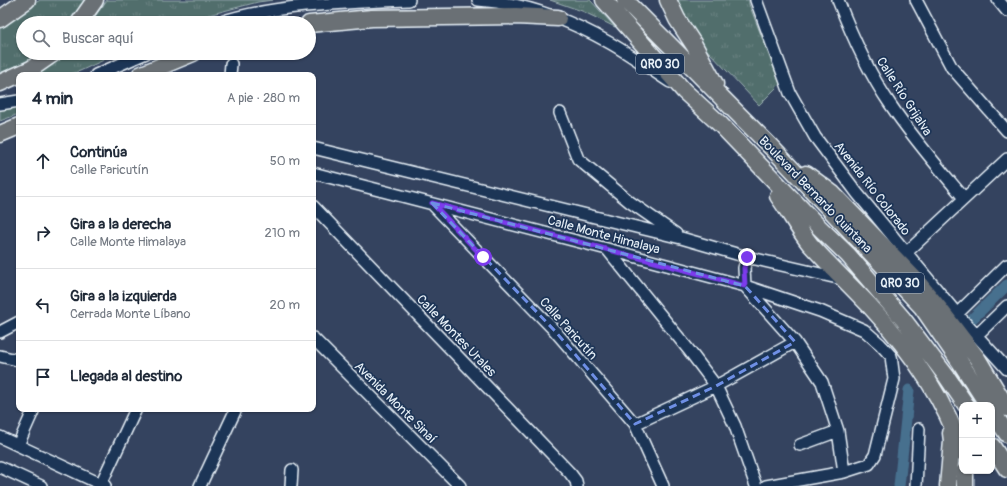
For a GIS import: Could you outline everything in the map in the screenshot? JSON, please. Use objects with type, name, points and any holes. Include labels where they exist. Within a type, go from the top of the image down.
[{"type":"highway","points":[[0,9],[13,0]]},
{"type":"highway","points":[[0,19],[27,0]]},
{"type":"highway","points":[[84,16],[95,0]]},
{"type":"highway","name":"Boulevard Bernardo Quintana","points":[[604,0],[684,91],[721,125],[759,166],[848,255],[904,319],[964,402]]},
{"type":"highway","name":"Boulevard Bernardo Quintana","points":[[625,0],[776,152],[922,308],[986,402]]},
{"type":"highway","points":[[668,0],[677,19],[694,45],[722,98]]},
{"type":"highway","points":[[316,23],[372,18],[516,16],[558,18]]},
{"type":"highway","points":[[24,72],[44,60]]},
{"type":"highway","points":[[147,72],[176,60]]},
{"type":"highway","points":[[0,83],[16,76]]},
{"type":"highway","points":[[0,134],[16,127]]},
{"type":"highway","points":[[776,152],[833,194],[895,257],[939,308],[977,358],[1007,408]]},
{"type":"highway","points":[[759,166],[809,242],[842,279],[869,305],[901,344],[940,399],[959,444]]},
{"type":"highway","points":[[977,358],[1007,387]]},
{"type":"highway","points":[[995,416],[1007,434]]},
{"type":"highway","points":[[948,486],[952,441],[950,422]]},
{"type":"highway","points":[[995,451],[1007,469]]},
{"type":"highway","points":[[965,474],[965,486]]},
{"type":"street","points":[[242,16],[270,10],[340,3],[409,0]]},
{"type":"street","points":[[478,0],[516,6],[558,18],[608,42],[684,91]]},
{"type":"street","name":"Avenida Río Colorado","points":[[756,0],[790,93],[815,137],[857,193],[906,253],[957,314],[1007,369]]},
{"type":"street","name":"Calle Río Grijalva","points":[[838,0],[849,30],[862,57],[890,104],[924,151],[964,198]]},
{"type":"street","points":[[916,0],[952,68],[1007,131]]},
{"type":"street","points":[[998,0],[1007,11]]},
{"type":"street","points":[[103,72],[130,60]]},
{"type":"street","points":[[0,104],[16,101]]},
{"type":"street","points":[[560,113],[578,159],[630,202],[681,238]]},
{"type":"street","points":[[316,149],[681,238],[747,257],[842,279]]},
{"type":"street","points":[[906,253],[1007,159]]},
{"type":"street","name":"Calle Monte Himalaya","points":[[316,174],[745,286],[827,314],[864,330],[891,356],[894,379],[875,455],[869,464],[844,472]]},
{"type":"street","name":"Calle Paricutín","points":[[432,203],[555,332],[635,424],[663,486]]},
{"type":"street","name":"Calle Montes Urales","points":[[316,209],[570,474],[576,481],[577,486]]},
{"type":"street","points":[[607,249],[716,386],[735,426],[756,486]]},
{"type":"street","points":[[747,257],[744,268],[745,286],[795,342],[822,382],[838,430],[844,472],[766,486]]},
{"type":"street","points":[[957,314],[1007,265]]},
{"type":"street","points":[[976,335],[1007,306]]},
{"type":"street","points":[[0,332],[16,324]]},
{"type":"street","name":"Avenida Monte Sinaí","points":[[316,341],[460,486]]},
{"type":"street","points":[[635,424],[716,386],[795,342]]},
{"type":"street","points":[[0,356],[16,360]]},
{"type":"street","points":[[18,445],[33,412]]},
{"type":"street","points":[[0,437],[103,485],[135,412]]},
{"type":"street","points":[[200,486],[235,412]]},
{"type":"street","points":[[916,486],[919,429]]},
{"type":"street","points":[[800,445],[838,430]]},
{"type":"street","points":[[0,467],[41,486]]},
{"type":"street","points":[[291,486],[292,470]]},
{"type":"highlighted area","points":[[432,203],[745,286],[795,342],[716,386],[635,424],[555,331]]},
{"type":"green space","points":[[40,0],[93,0],[82,16],[16,16],[16,60],[30,60],[0,77],[0,26]]},
{"type":"green space","points":[[107,0],[273,0],[258,2],[206,16],[95,16]]},
{"type":"green space","points":[[550,0],[590,0],[615,27],[582,11]]},
{"type":"green space","points":[[676,0],[749,0],[749,4],[780,84],[759,105],[694,36]]},
{"type":"green space","points":[[56,60],[104,60],[77,72],[38,72],[46,68]]},
{"type":"green space","points":[[16,106],[16,115],[0,121],[0,109]]},
{"type":"waterway","points":[[973,318],[1007,285]]},
{"type":"waterway","points":[[899,486],[909,390]]},
{"type":"route","points":[[483,257],[432,203],[745,286],[744,268],[747,257]]}]
